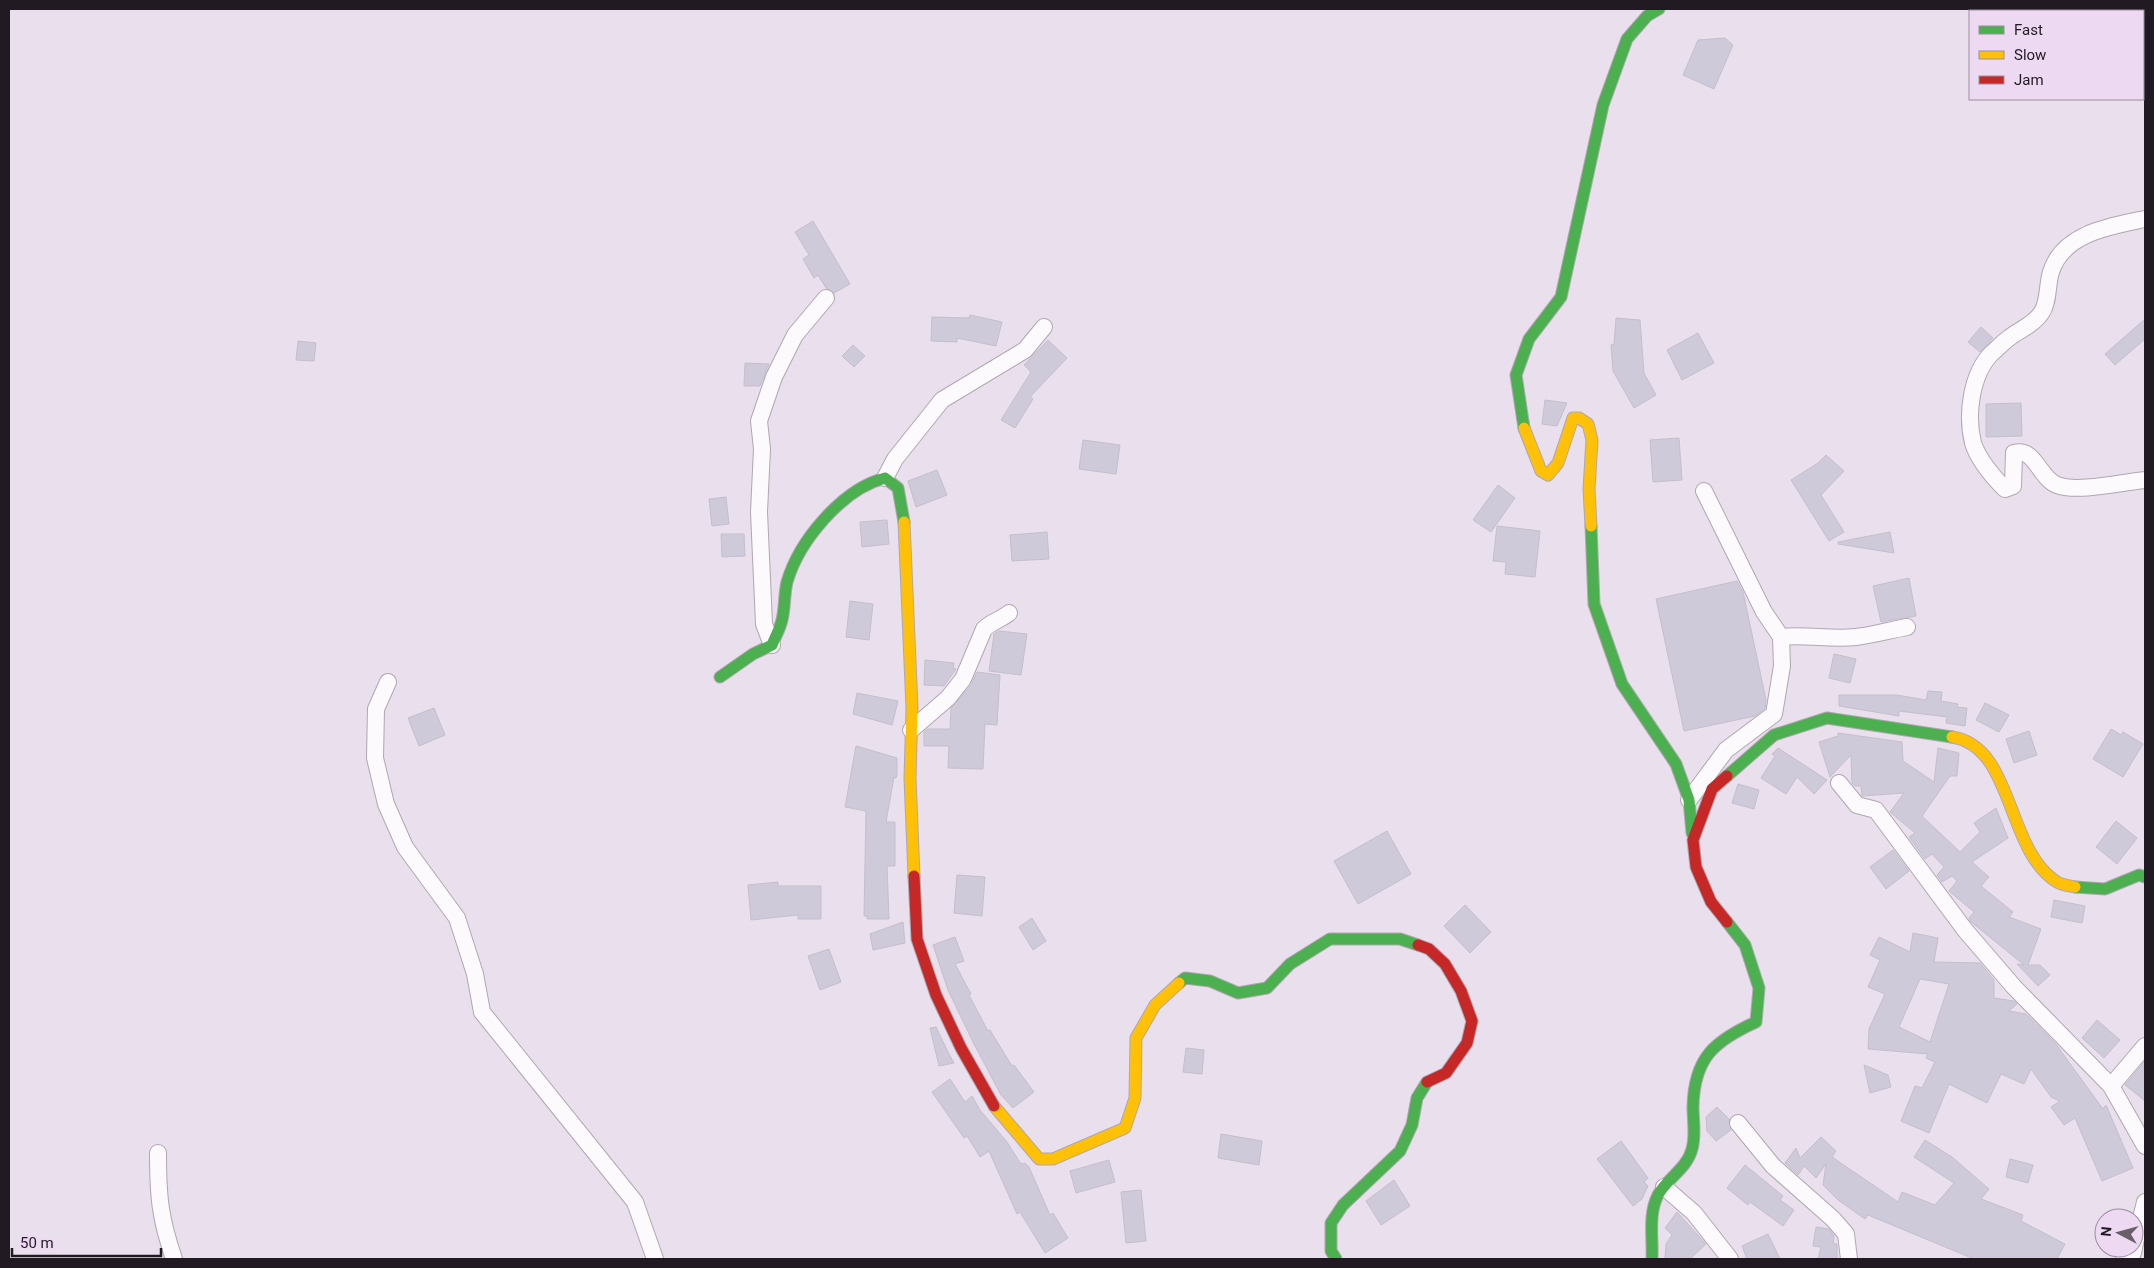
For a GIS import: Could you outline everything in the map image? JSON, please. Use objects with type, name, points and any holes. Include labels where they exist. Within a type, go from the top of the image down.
[{"type":"street","points":[[1652,1259],[1655,1202],[1664,1187],[1678,1174],[1692,1150],[1696,1071],[1709,1050],[1730,1034],[1756,1022],[1759,988],[1745,945],[1711,902],[1696,867],[1689,800],[1676,764],[1622,684],[1594,604],[1589,489],[1592,440],[1588,424],[1579,418],[1573,418],[1558,463],[1548,475],[1541,472],[1524,431],[1516,375],[1529,339],[1561,297],[1586,190],[1603,105],[1627,39],[1647,16],[1659,9]]},
{"type":"street","points":[[2145,219],[2109,226],[2077,239],[2061,254],[2052,271],[2042,312],[2030,326],[2010,337],[1990,355],[1977,379],[1971,401],[1970,423],[1974,445],[1996,481],[2006,489],[2013,486],[2014,453],[2021,451],[2028,453],[2056,484],[2073,488],[2145,480]]},
{"type":"street","points":[[772,645],[764,624],[759,512],[762,449],[759,420],[774,377],[796,335],[826,298]]},
{"type":"street","points":[[720,677],[753,654],[772,645],[782,620],[787,582],[802,546],[832,512],[869,482],[885,478],[895,459],[923,421],[942,400],[1025,350],[1044,327]]},
{"type":"street","points":[[885,478],[898,488],[904,512],[916,939],[936,995],[961,1048],[990,1102],[1039,1159],[1052,1159],[1125,1128],[1135,1098],[1136,1038],[1155,1005],[1185,978],[1210,981],[1238,993],[1267,988],[1290,964],[1330,939],[1400,939],[1429,949],[1445,964],[1461,991],[1472,1021],[1467,1043],[1446,1073],[1424,1084],[1417,1098],[1412,1125],[1400,1151],[1343,1205],[1331,1223],[1331,1251],[1336,1259]]},
{"type":"street","points":[[1689,800],[1726,750],[1774,714],[1782,666],[1781,637],[1764,612],[1704,491]]},
{"type":"street","points":[[911,730],[948,698],[963,679],[984,629],[990,623],[999,621],[1009,614]]},
{"type":"street","points":[[1781,637],[1800,635],[1827,638],[1857,637],[1907,627]]},
{"type":"street","points":[[388,682],[376,709],[374,758],[386,804],[405,847],[457,918],[475,974],[482,1012],[635,1202],[655,1259]]},
{"type":"street","points":[[1693,840],[1712,789],[1774,735],[1827,718],[1935,733],[1960,738],[1978,748],[1998,778],[2025,845],[2041,867],[2058,882],[2078,888],[2105,889],[2138,875],[2145,877]]},
{"type":"street","points":[[1839,782],[1857,805],[1876,810],[1965,930],[2008,980],[2112,1086],[2145,1146]]},
{"type":"street","points":[[2112,1086],[2145,1046]]},
{"type":"street","points":[[1738,1123],[1773,1166],[1833,1219],[1846,1234],[1849,1259]]},
{"type":"street","points":[[158,1153],[158,1198],[163,1226],[174,1259]]},
{"type":"street","points":[[1664,1187],[1694,1213],[1730,1259]]},
{"type":"building","points":[[1725,38],[1733,45],[1714,89],[1683,75],[1698,40]]},
{"type":"building","points":[[813,221],[850,284],[834,293],[826,288],[818,275],[814,278],[803,259],[809,255],[795,232]]},
{"type":"building","points":[[970,315],[1002,322],[996,346],[957,338],[957,342],[931,341],[932,317],[969,318]]},
{"type":"building","points":[[1616,318],[1640,320],[1644,373],[1656,395],[1634,408],[1613,371],[1611,345],[1614,344]]},
{"type":"building","points":[[2145,319],[2145,339],[2115,365],[2105,354]]},
{"type":"building","points":[[1981,327],[1993,338],[1980,352],[1968,342]]},
{"type":"building","points":[[1698,333],[1714,363],[1682,380],[1667,350]]},
{"type":"building","points":[[1048,340],[1067,358],[1030,397],[1033,399],[1015,428],[1001,420],[1031,372],[1024,365]]},
{"type":"building","points":[[298,341],[316,343],[314,361],[296,360]]},
{"type":"building","points":[[853,345],[865,356],[854,367],[842,356]]},
{"type":"building","points":[[745,363],[769,364],[760,386],[744,386]]},
{"type":"building","points":[[1545,400],[1567,403],[1557,426],[1542,424]]},
{"type":"building","points":[[2021,403],[2022,436],[1986,437],[1986,404]]},
{"type":"building","points":[[1679,438],[1682,480],[1653,482],[1650,440]]},
{"type":"building","points":[[1083,440],[1120,445],[1116,474],[1079,469]]},
{"type":"building","points":[[1826,455],[1844,471],[1821,495],[1844,532],[1829,541],[1791,480],[1818,463]]},
{"type":"building","points":[[937,470],[947,495],[916,507],[908,481]]},
{"type":"building","points":[[1498,485],[1515,498],[1491,532],[1473,520]]},
{"type":"building","points":[[726,497],[729,524],[712,526],[709,499]]},
{"type":"building","points":[[887,520],[889,544],[862,547],[860,522]]},
{"type":"building","points":[[1497,526],[1540,531],[1535,577],[1505,574],[1506,562],[1493,561]]},
{"type":"building","points":[[1047,532],[1049,559],[1012,561],[1010,535]]},
{"type":"building","points":[[1890,532],[1894,553],[1838,544],[1838,542]]},
{"type":"building","points":[[721,534],[744,534],[745,556],[722,557]]},
{"type":"building","points":[[1909,578],[1916,616],[1881,622],[1873,586]]},
{"type":"building","points":[[1737,581],[1743,592],[1766,700],[1765,708],[1755,716],[1684,731],[1656,599]]},
{"type":"building","points":[[850,601],[873,604],[869,640],[846,637]]},
{"type":"building","points":[[999,631],[1027,634],[1021,675],[989,671],[994,634]]},
{"type":"building","points":[[1834,654],[1856,659],[1850,683],[1829,678]]},
{"type":"building","points":[[925,660],[954,663],[953,668],[956,669],[944,686],[924,685]]},
{"type":"building","points":[[977,672],[1000,675],[997,725],[985,724],[983,769],[948,768],[949,746],[924,746],[924,732],[928,729],[950,729],[951,708],[971,685]]},
{"type":"building","points":[[1928,691],[1942,692],[1941,701],[1958,704],[1957,707],[1967,708],[1965,726],[1946,723],[1947,717],[1899,711],[1899,716],[1839,706],[1839,695],[1897,695],[1926,700]]},
{"type":"building","points":[[857,693],[898,701],[892,725],[853,714]]},
{"type":"building","points":[[1985,703],[2009,715],[1999,732],[1976,720]]},
{"type":"building","points":[[434,708],[445,735],[419,746],[408,718]]},
{"type":"building","points":[[2111,729],[2121,735],[2123,732],[2143,744],[2123,777],[2093,759]]},
{"type":"building","points":[[2029,731],[2037,755],[2014,763],[2006,739]]},
{"type":"building","points":[[1838,733],[1902,742],[1903,761],[1934,782],[1938,748],[1959,753],[1957,776],[1950,776],[1922,816],[1960,852],[1980,832],[1974,823],[1996,808],[2008,838],[1972,862],[1989,877],[1981,886],[2013,912],[2009,917],[2041,929],[2028,965],[2040,965],[2050,975],[2038,986],[2017,964],[2024,965],[1970,921],[1969,918],[1974,912],[1949,891],[1957,881],[1952,876],[1942,882],[1937,875],[1944,867],[1932,854],[1925,859],[1909,837],[1915,833],[1890,812],[1904,793],[1862,796],[1861,786],[1855,786],[1852,783],[1851,755],[1830,777],[1819,742],[1838,736]]},
{"type":"building","points":[[856,746],[897,758],[897,775],[896,778],[894,777],[886,822],[895,822],[895,866],[887,866],[889,919],[867,919],[867,916],[864,916],[866,811],[845,807]]},
{"type":"building","points":[[1778,748],[1827,780],[1814,794],[1797,777],[1786,794],[1761,778],[1775,756],[1772,754]]},
{"type":"building","points":[[1738,784],[1759,790],[1754,809],[1732,803]]},
{"type":"building","points":[[2116,821],[2137,838],[2117,864],[2096,847]]},
{"type":"building","points":[[1387,831],[1411,874],[1358,904],[1334,861]]},
{"type":"building","points":[[1893,850],[1909,871],[1886,889],[1870,867]]},
{"type":"building","points":[[957,875],[985,877],[982,916],[954,913]]},
{"type":"building","points":[[778,882],[778,886],[821,886],[821,919],[798,919],[798,915],[751,920],[748,885]]},
{"type":"building","points":[[2054,900],[2085,906],[2082,923],[2051,917]]},
{"type":"building","points":[[1465,905],[1491,932],[1470,953],[1444,926]]},
{"type":"building","points":[[1032,918],[1046,941],[1033,950],[1019,927]]},
{"type":"building","points":[[903,922],[905,943],[873,950],[870,934]]},
{"type":"building","points":[[1913,933],[1938,938],[1934,962],[1980,963],[1994,980],[1994,998],[2014,1001],[2017,1004],[2009,1011],[2026,1014],[2055,1043],[2103,1109],[2106,1105],[2133,1168],[2102,1181],[2075,1118],[2064,1125],[2051,1107],[2060,1101],[2051,1097],[2031,1069],[2024,1084],[2001,1074],[1987,1103],[1949,1084],[1929,1133],[1901,1121],[1915,1086],[1922,1088],[1935,1062],[1926,1058],[1928,1054],[1868,1049],[1869,1029],[1885,994],[1868,987],[1880,960],[1870,955],[1879,937],[1910,952]],"holes":[[[1920,979],[1949,984],[1930,1042],[1899,1027]]]},
{"type":"building","points":[[955,937],[964,961],[955,964],[971,994],[969,995],[988,1031],[990,1030],[1012,1066],[1014,1065],[1034,1092],[1013,1108],[1001,1095],[948,990],[933,945]]},
{"type":"building","points":[[829,949],[841,982],[820,990],[808,956]]},
{"type":"building","points":[[2097,1020],[2120,1040],[2104,1058],[2082,1038]]},
{"type":"building","points":[[936,1027],[954,1063],[939,1066],[930,1028]]},
{"type":"building","points":[[1186,1048],[1204,1050],[1202,1074],[1183,1072]]},
{"type":"building","points":[[2145,1061],[2145,1101],[2125,1085]]},
{"type":"building","points":[[1864,1065],[1888,1075],[1891,1087],[1870,1093]]},
{"type":"building","points":[[950,1079],[965,1102],[972,1096],[980,1110],[1007,1142],[1021,1164],[1025,1163],[1029,1167],[1050,1215],[1053,1213],[1068,1238],[1045,1253],[1020,1212],[1017,1214],[989,1151],[980,1157],[967,1136],[964,1138],[932,1092]]},
{"type":"building","points":[[1717,1107],[1729,1119],[1731,1130],[1716,1141],[1707,1131],[1706,1117]]},
{"type":"building","points":[[1221,1134],[1262,1141],[1259,1165],[1218,1158]]},
{"type":"building","points":[[1821,1137],[1836,1151],[1832,1157],[1898,1202],[1902,1192],[1935,1205],[1954,1183],[1914,1157],[1925,1140],[1952,1157],[1989,1189],[1981,1199],[2023,1215],[2021,1221],[2065,1244],[2057,1259],[1974,1259],[1868,1215],[1865,1219],[1838,1200],[1823,1185],[1826,1164],[1816,1178],[1804,1166],[1798,1175],[1785,1163],[1796,1148],[1800,1158]]},
{"type":"building","points":[[1621,1141],[1648,1178],[1644,1182],[1648,1186],[1642,1199],[1633,1206],[1597,1159]]},
{"type":"building","points":[[2010,1159],[2033,1165],[2028,1183],[2006,1177]]},
{"type":"building","points":[[1109,1160],[1115,1182],[1076,1193],[1070,1171]]},
{"type":"building","points":[[1745,1165],[1783,1196],[1780,1200],[1794,1210],[1783,1226],[1750,1202],[1748,1205],[1727,1188]]},
{"type":"building","points":[[1394,1180],[1410,1206],[1381,1225],[1366,1201]]},
{"type":"building","points":[[1141,1190],[1146,1241],[1126,1243],[1121,1192]]},
{"type":"building","points":[[1677,1212],[1706,1244],[1690,1259],[1665,1259],[1666,1244],[1672,1235],[1665,1228]]},
{"type":"building","points":[[1816,1227],[1829,1229],[1834,1236],[1833,1243],[1837,1244],[1837,1259],[1818,1259],[1821,1247],[1813,1246]]},
{"type":"building","points":[[1768,1234],[1780,1259],[1747,1259],[1742,1246]]},
{"type":"traffic: fast","points":[[1524,428],[1516,375],[1529,339],[1561,297],[1603,105],[1627,39],[1647,16],[1659,9]]},
{"type":"traffic: fast","points":[[720,677],[753,654],[772,645],[781,623],[787,582],[793,566],[812,534],[838,505],[853,493],[885,478],[898,488],[904,522]]},
{"type":"traffic: fast","points":[[1591,526],[1594,604],[1622,684],[1676,764],[1689,800],[1692,833]]},
{"type":"traffic: fast","points":[[1727,776],[1774,735],[1827,718],[1952,737]]},
{"type":"traffic: fast","points":[[2075,887],[2105,889],[2139,875],[2145,877]]},
{"type":"traffic: fast","points":[[1652,1259],[1652,1218],[1655,1202],[1666,1183],[1686,1162],[1692,1149],[1694,1090],[1702,1064],[1718,1044],[1756,1022],[1759,988],[1745,945],[1727,922]]},
{"type":"traffic: fast","points":[[1179,983],[1185,978],[1210,981],[1238,993],[1267,988],[1290,964],[1330,939],[1400,939],[1418,945]]},
{"type":"traffic: fast","points":[[1336,1259],[1331,1251],[1331,1223],[1343,1205],[1400,1151],[1412,1125],[1417,1098],[1427,1082]]},
{"type":"traffic: slow","points":[[1524,428],[1541,471],[1548,475],[1558,463],[1573,418],[1579,418],[1588,424],[1592,440],[1589,489],[1591,526]]},
{"type":"traffic: slow","points":[[904,522],[912,708],[910,778],[914,876]]},
{"type":"traffic: slow","points":[[1952,737],[1972,745],[1987,759],[1999,779],[2028,848],[2040,867],[2057,882],[2075,887]]},
{"type":"traffic: slow","points":[[994,1106],[1039,1159],[1053,1159],[1125,1128],[1135,1098],[1136,1038],[1155,1005],[1179,983]]},
{"type":"traffic: jam","points":[[1727,776],[1712,789],[1693,840],[1696,867],[1711,902],[1727,922]]},
{"type":"traffic: jam","points":[[914,876],[917,939],[936,995],[961,1048],[994,1106]]},
{"type":"traffic: jam","points":[[1418,945],[1429,949],[1445,964],[1461,991],[1472,1021],[1467,1043],[1446,1073],[1427,1082]]}]
